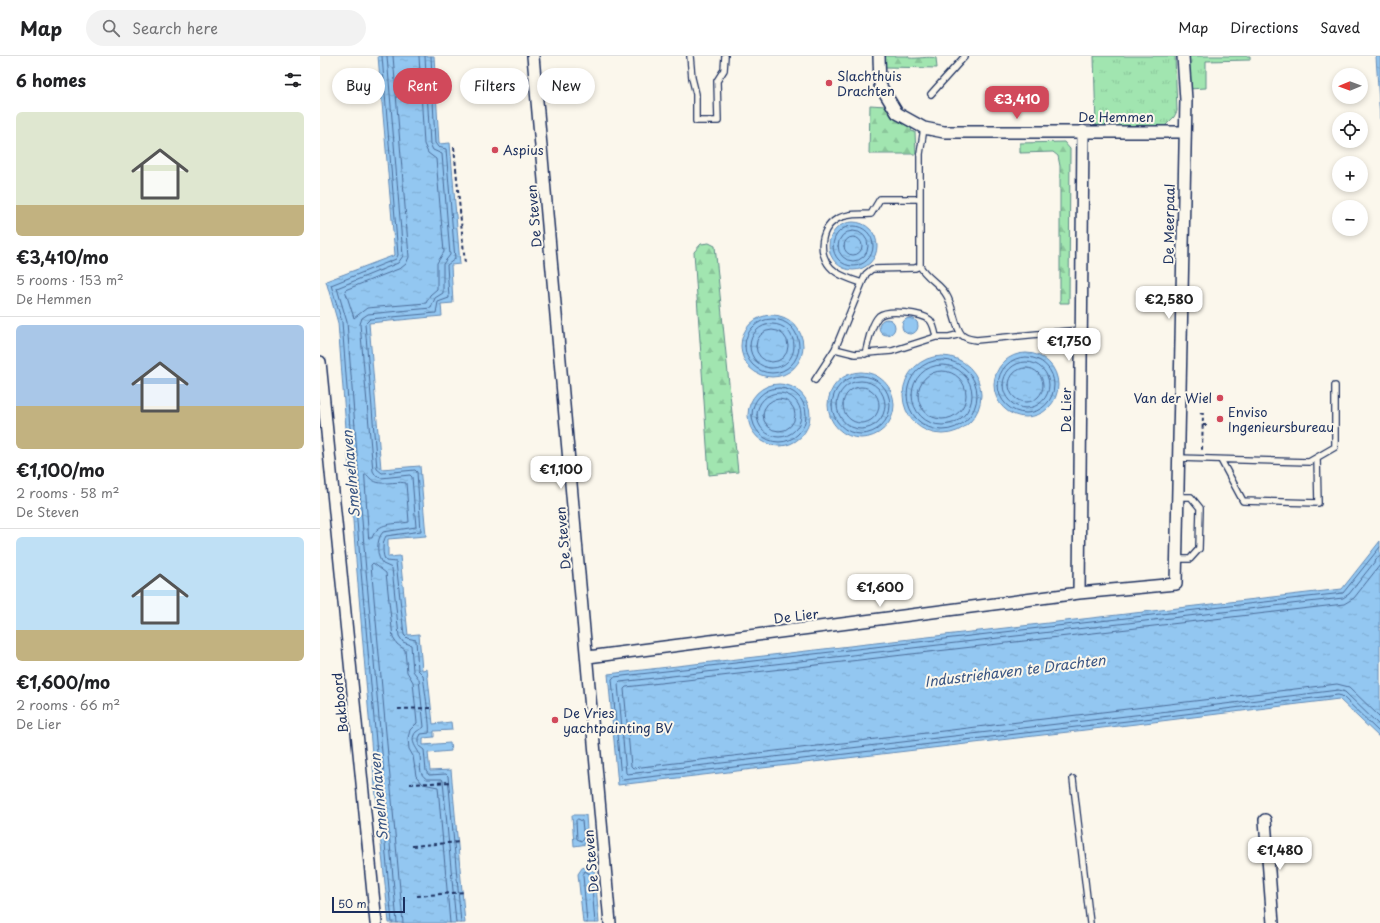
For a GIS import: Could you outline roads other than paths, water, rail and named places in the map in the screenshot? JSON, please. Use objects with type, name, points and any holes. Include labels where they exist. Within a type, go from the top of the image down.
[{"type":"street","name":"De Steven","points":[[533,56],[588,657],[610,923]]},
{"type":"street","name":"De Hemmen","points":[[879,56],[880,85],[898,113],[924,128],[944,132],[1185,132]]},
{"type":"street","name":"De Meerpaal","points":[[1176,584],[1186,100],[1183,56]]},
{"type":"street","name":"De Lier","points":[[1079,594],[1080,330],[1083,131]]},
{"type":"street","name":"Bakboord","points":[[320,362],[376,923]]},
{"type":"street","name":"De Lier","points":[[588,657],[1079,594],[1176,584]]},
{"type":"street","points":[[1265,820],[1273,923]]},
{"type":"lane","points":[[690,56],[692,78],[696,94],[696,121],[718,121],[717,81],[724,70],[725,56]]},
{"type":"lane","points":[[931,94],[965,56]]},
{"type":"lane","points":[[924,128],[920,154],[920,266],[923,271],[944,290],[961,334],[967,338],[976,340],[1080,330]]},
{"type":"lane","points":[[862,283],[836,272],[825,260],[822,245],[826,230],[838,219],[845,216],[871,214],[880,199],[920,199]]},
{"type":"lane","points":[[815,380],[835,349],[866,274],[872,269],[915,268],[920,266]]},
{"type":"lane","points":[[865,354],[875,324],[880,316],[885,314],[904,313],[924,316],[932,322],[936,338]]},
{"type":"lane","points":[[835,349],[865,354],[904,349],[936,338],[961,334]]},
{"type":"lane","points":[[1178,458],[1309,462],[1335,447],[1335,386]]},
{"type":"lane","points":[[1221,460],[1243,502],[1318,503],[1317,458]]},
{"type":"lane","points":[[1176,560],[1190,559],[1199,550],[1200,514],[1200,508],[1191,497],[1177,497]]},
{"type":"lane","points":[[1073,779],[1090,923]]},
{"type":"water","name":"Smelnehaven","points":[[378,56],[434,56],[435,68],[393,68],[393,104],[437,104],[439,144],[450,143],[460,264],[451,265],[453,303],[441,304],[442,316],[369,323],[381,469],[420,466],[426,536],[388,539],[388,557],[400,556],[408,635],[419,634],[422,670],[427,669],[433,724],[451,722],[452,730],[434,731],[434,737],[423,738],[423,745],[450,743],[451,751],[428,753],[430,771],[451,770],[465,923],[389,923],[373,766],[338,323],[326,281],[395,255],[382,104],[385,104],[385,68],[379,68]]},
{"type":"water","points":[[1376,56],[1380,56],[1380,119]]},
{"type":"water","points":[[853,222],[862,224],[870,229],[875,237],[877,246],[875,255],[870,263],[862,268],[853,270],[844,268],[836,263],[831,255],[829,246],[831,237],[836,229],[844,224]]},
{"type":"water","points":[[766,315],[778,315],[794,324],[801,334],[803,346],[801,358],[794,368],[778,377],[766,377],[755,372],[746,363],[741,352],[741,340],[746,329],[755,320]]},
{"type":"water","points":[[910,318],[916,320],[918,326],[916,332],[910,334],[904,332],[902,326],[904,320]]},
{"type":"water","points":[[884,319],[890,319],[895,324],[893,333],[890,335],[884,335],[879,330],[879,324]]},
{"type":"water","points":[[1026,353],[1038,355],[1049,362],[1056,373],[1058,385],[1056,397],[1049,408],[1038,415],[1026,417],[1014,415],[1003,408],[996,397],[994,385],[996,373],[1003,362],[1014,355]]},
{"type":"water","points":[[934,356],[950,356],[964,362],[975,373],[981,387],[981,403],[975,417],[964,428],[950,434],[934,434],[920,428],[909,417],[903,403],[903,387],[909,373],[920,362]]},
{"type":"water","points":[[861,372],[874,375],[884,382],[891,392],[894,405],[891,418],[884,428],[874,435],[861,438],[848,435],[838,428],[831,418],[828,405],[831,392],[838,382],[848,375]]},
{"type":"water","points":[[779,384],[791,386],[801,393],[808,403],[810,415],[808,427],[801,437],[791,444],[779,446],[767,444],[757,437],[750,427],[748,415],[750,403],[757,393],[767,386]]},
{"type":"water","name":"Industriehaven te Drachten","points":[[1380,541],[1380,738],[1339,699],[618,785],[608,674],[1342,589]]},
{"type":"water","points":[[572,815],[586,815],[588,844],[574,846]]},
{"type":"water","points":[[585,867],[595,872],[599,923],[583,923],[578,874],[582,868]]},
{"type":"place","name":"Slachthuis Drachten","points":[[829,83]]},
{"type":"place","name":"Aspius","points":[[495,150]]},
{"type":"place","name":"Van der Wiel","points":[[1220,398]]},
{"type":"place","name":"Enviso Ingenieursbureau","points":[[1220,419]]},
{"type":"place","name":"De Vries yachtpainting BV","points":[[555,720]]}]
